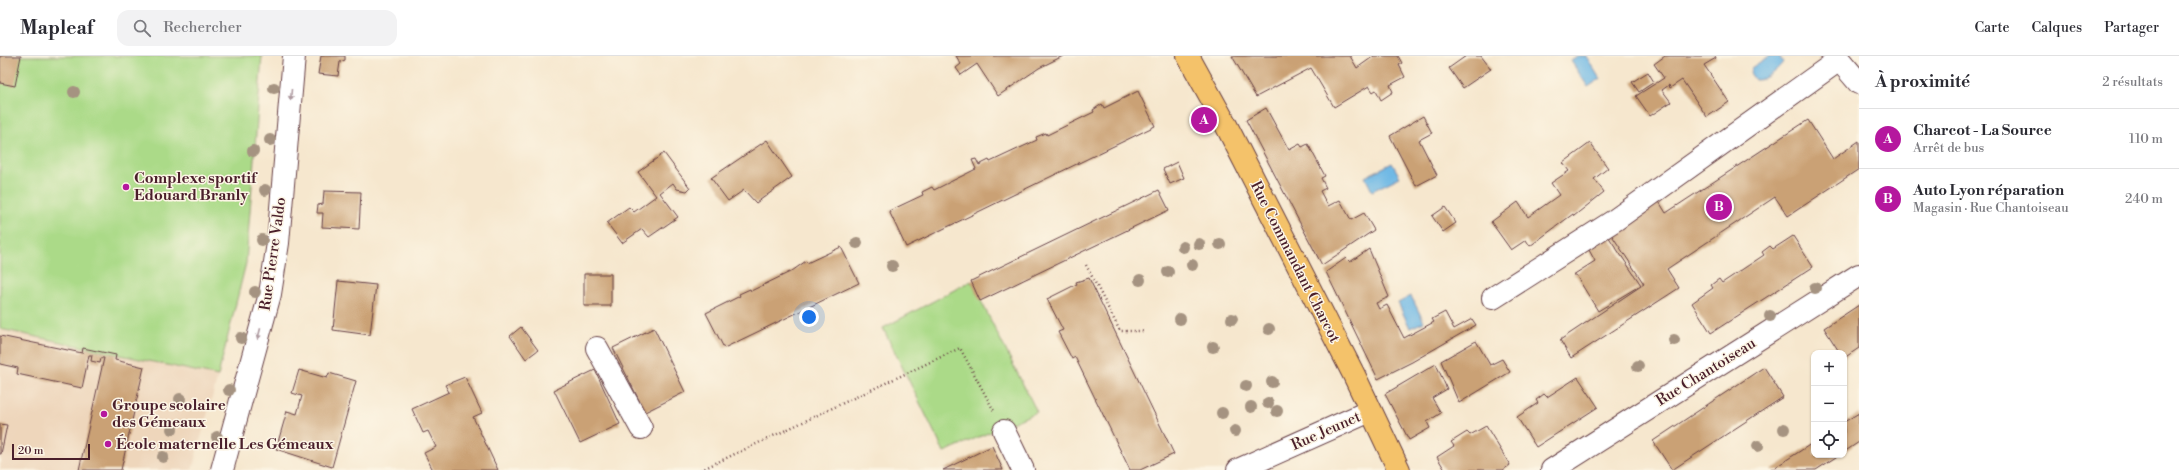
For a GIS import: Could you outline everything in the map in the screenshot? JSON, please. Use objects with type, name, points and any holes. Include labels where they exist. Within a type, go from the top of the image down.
[{"type":"main road","name":"Rue Commandant Charcot","points":[[1188,56],[1225,123],[1399,470]]},
{"type":"street","name":"Rue Pierre Valdo","points":[[222,470],[270,294],[278,243],[294,56]]},
{"type":"street","points":[[1493,298],[1615,220],[1837,58],[1859,83]]},
{"type":"street","name":"Rue Chantoiseau","points":[[1552,470],[1859,275]]},
{"type":"street","points":[[597,348],[641,428]]},
{"type":"street","name":"Rue Jeunet","points":[[1238,470],[1370,411]]},
{"type":"street","points":[[1004,431],[1023,470]]},
{"type":"path","points":[[1086,265],[1120,331],[1143,331]]},
{"type":"path","points":[[701,470],[960,348],[1004,431]]},
{"type":"shaded area","name":"Groupe scolaire des Gémeaux","points":[[0,329],[218,376],[192,470],[0,470]]},
{"type":"green space","name":"Complexe sportif Edouard Branly","points":[[0,56],[262,56],[246,263],[218,376],[0,329]]},
{"type":"green space","points":[[971,281],[1037,412],[944,452],[883,328]]},
{"type":"water","points":[[1579,56],[1586,56],[1600,79],[1588,87],[1571,61]]},
{"type":"water","points":[[1769,56],[1778,56],[1783,62],[1770,74],[1762,79],[1755,80],[1750,73],[1751,68]]},
{"type":"water","points":[[1392,163],[1400,177],[1372,191],[1365,177]]},
{"type":"water","points":[[1411,296],[1424,322],[1410,328],[1398,303]]},
{"type":"building","points":[[0,56],[21,56],[15,86],[0,83]]},
{"type":"building","points":[[321,56],[345,56],[345,60],[340,62],[338,76],[318,74]]},
{"type":"building","points":[[956,56],[1063,56],[1039,68],[998,96],[977,64],[961,75],[956,68],[961,64]]},
{"type":"building","points":[[1232,56],[1350,56],[1357,68],[1374,56],[1398,56],[1402,63],[1399,65],[1405,77],[1390,85],[1393,92],[1381,100],[1376,90],[1373,92],[1369,86],[1334,107],[1311,68],[1256,97]]},
{"type":"building","points":[[1466,56],[1481,56],[1491,69],[1463,88],[1449,68]]},
{"type":"building","points":[[1665,56],[1715,56],[1716,58],[1704,65],[1729,102],[1707,117],[1682,80],[1670,88],[1669,85],[1662,90],[1671,102],[1650,116],[1636,96],[1664,78],[1654,64]]},
{"type":"building","points":[[1648,72],[1654,82],[1639,92],[1632,82]]},
{"type":"building","points":[[1138,91],[1155,126],[906,247],[889,211],[923,195],[922,192],[932,187],[934,190],[976,169],[972,160],[976,159],[979,165],[989,160],[990,162],[1037,140],[1036,137],[1046,133],[1047,135],[1094,112],[1093,110],[1102,104],[1104,108]]},
{"type":"building","points":[[1266,108],[1289,150],[1300,144],[1302,147],[1308,144],[1325,176],[1321,178],[1326,188],[1320,191],[1328,206],[1340,200],[1351,220],[1364,213],[1374,230],[1322,265],[1246,120]]},
{"type":"building","points":[[1423,116],[1432,133],[1419,140],[1437,175],[1416,186],[1390,136]]},
{"type":"building","points":[[1808,120],[1833,159],[1859,141],[1859,169],[1788,216],[1775,197],[1667,269],[1679,288],[1571,358],[1560,340],[1644,284],[1611,234],[1658,200],[1666,213]]},
{"type":"building","points":[[767,140],[792,177],[756,203],[744,190],[728,201],[711,178]]},
{"type":"building","points":[[1590,143],[1608,168],[1594,179],[1604,192],[1574,216],[1573,214],[1530,246],[1526,240],[1511,250],[1491,222],[1518,202],[1528,217],[1559,195],[1551,183],[1569,171],[1563,163]]},
{"type":"building","points":[[664,153],[690,188],[687,191],[677,189],[673,183],[660,193],[678,217],[649,237],[642,229],[622,243],[607,223],[629,207],[634,212],[656,196],[638,172]]},
{"type":"building","points":[[1177,162],[1184,178],[1170,184],[1163,169]]},
{"type":"building","points":[[1159,190],[1169,210],[980,301],[971,281]]},
{"type":"building","points":[[324,191],[361,192],[359,229],[322,227],[323,213],[317,213],[318,205],[323,204]]},
{"type":"building","points":[[1445,207],[1456,223],[1443,232],[1432,216]]},
{"type":"building","points":[[1608,236],[1641,285],[1598,311],[1576,275],[1573,275],[1595,261],[1589,250]]},
{"type":"building","points":[[1793,236],[1813,267],[1711,333],[1692,303],[1713,288],[1711,285],[1719,279],[1722,283],[1764,255],[1762,252],[1770,246],[1773,249]]},
{"type":"building","points":[[841,247],[859,283],[724,348],[706,313],[740,296],[739,294],[750,289],[751,291],[792,271],[806,261],[807,263]]},
{"type":"building","points":[[1369,249],[1389,297],[1376,303],[1379,309],[1387,305],[1404,338],[1434,322],[1432,319],[1445,312],[1454,329],[1472,319],[1476,325],[1412,362],[1378,379],[1326,272],[1346,258],[1350,262]]},
{"type":"building","points":[[584,274],[611,274],[611,306],[584,306]]},
{"type":"building","points":[[1089,278],[1174,454],[1140,470],[1130,470],[1075,357],[1072,359],[1058,332],[1063,330],[1047,299],[1077,284],[1076,282]]},
{"type":"building","points":[[338,281],[376,285],[370,335],[333,330]]},
{"type":"building","points":[[1859,305],[1859,348],[1847,356],[1847,350],[1838,350],[1824,328]]},
{"type":"building","points":[[521,327],[538,350],[526,359],[510,336]]},
{"type":"building","points":[[654,328],[685,392],[645,412],[613,348]]},
{"type":"building","points":[[0,336],[82,353],[83,348],[116,355],[115,360],[144,367],[121,470],[79,470],[104,358],[101,358],[100,363],[91,361],[92,355],[89,355],[82,388],[17,374],[18,368],[0,364]]},
{"type":"building","points":[[1476,341],[1490,365],[1502,359],[1510,372],[1459,403],[1441,361]]},
{"type":"building","points":[[1436,364],[1447,389],[1432,398],[1441,413],[1427,422],[1430,428],[1409,440],[1385,394]]},
{"type":"building","points":[[1764,367],[1783,397],[1672,470],[1653,441]]},
{"type":"building","points":[[299,370],[327,378],[329,373],[356,381],[332,467],[276,449],[287,411],[297,414],[302,396],[292,393]]},
{"type":"building","points":[[595,370],[620,424],[580,443],[554,390]]},
{"type":"building","points":[[465,377],[482,413],[473,417],[498,470],[433,470],[424,453],[436,447],[428,431],[423,433],[412,409],[449,392],[445,385]]},
{"type":"building","points":[[1578,377],[1598,407],[1536,447],[1517,417],[1538,403],[1536,400],[1544,394],[1547,397]]},
{"type":"building","points":[[1859,413],[1859,442],[1847,450],[1847,422],[1847,420]]},
{"type":"building","points":[[0,424],[7,425],[1,454],[0,454]]},
{"type":"building","points":[[1486,426],[1510,465],[1503,470],[1445,470],[1437,457],[1454,446],[1451,442],[1467,432],[1470,435]]},
{"type":"building","points":[[1811,444],[1811,458],[1834,458],[1816,470],[1771,470]]},
{"type":"building","points":[[992,446],[1003,470],[943,470]]},
{"type":"place","name":"Charcot - La Source","points":[[1204,120]]},
{"type":"place","name":"Complexe sportif Edouard Branly","points":[[126,187]]},
{"type":"place","name":"Auto Lyon réparation","points":[[1719,207]]},
{"type":"place","name":"Groupe scolaire des Gémeaux","points":[[104,414]]},
{"type":"place","name":"École maternelle Les Gémeaux","points":[[108,444]]}]
